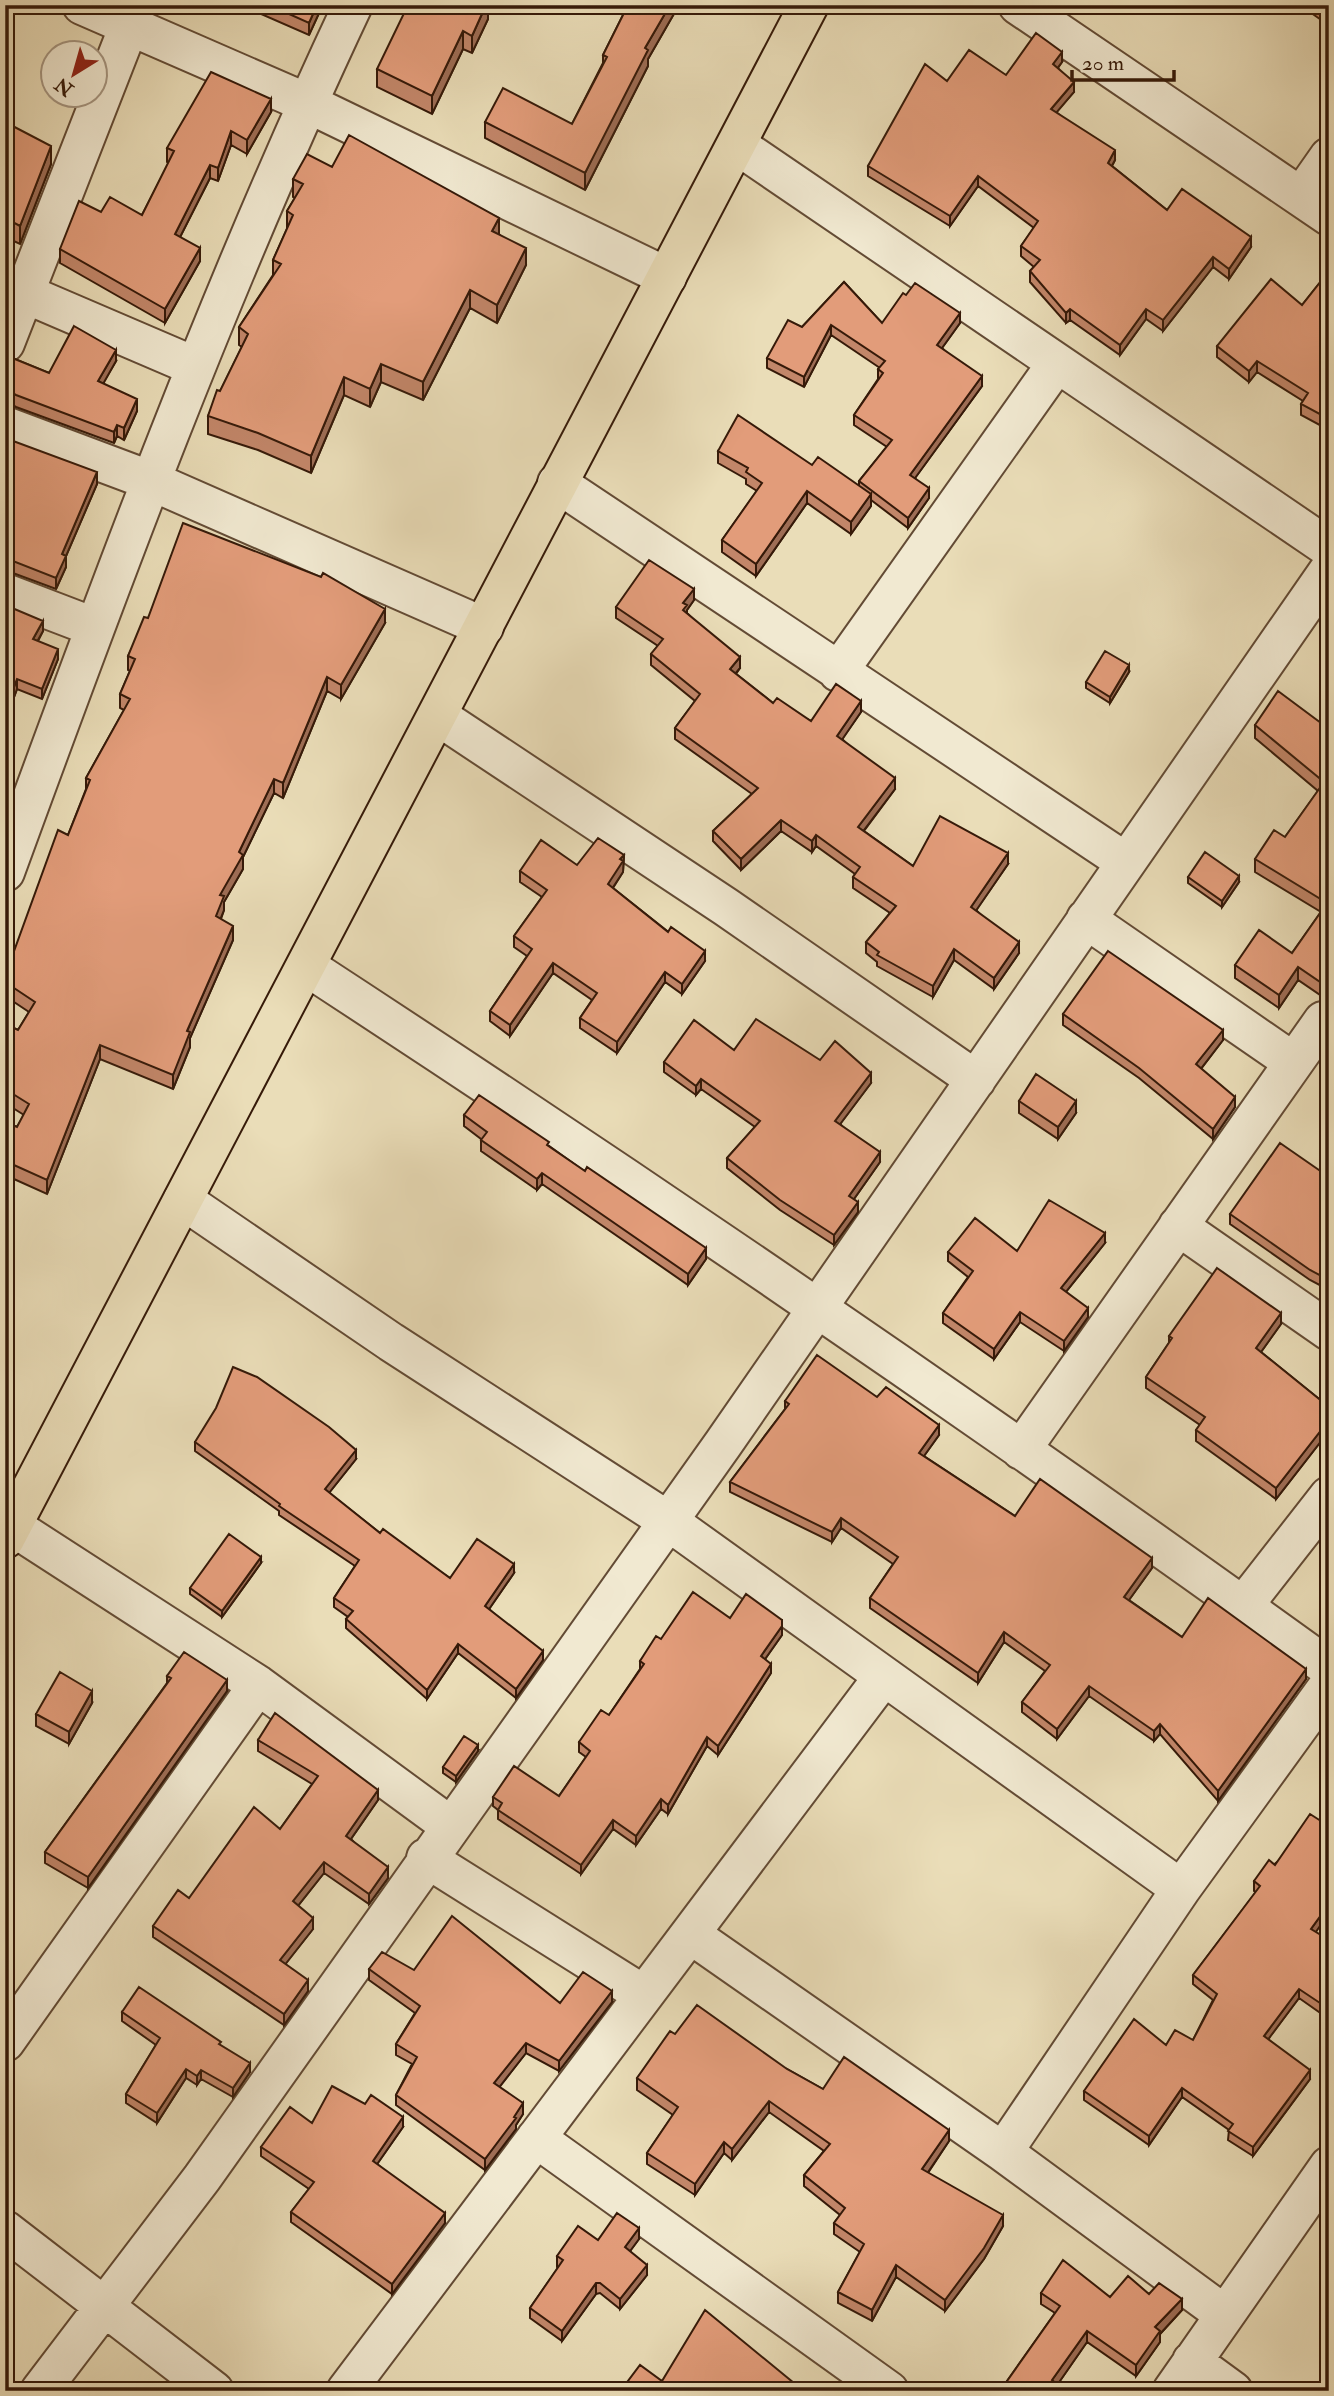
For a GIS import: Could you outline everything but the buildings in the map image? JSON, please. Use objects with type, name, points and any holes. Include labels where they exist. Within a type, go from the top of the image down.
[{"type":"main road","points":[[9,1533],[809,5]]},
{"type":"street","points":[[82,5],[307,103],[667,277]]},
{"type":"street","points":[[5,872],[94,627],[194,366],[307,103],[353,5]]},
{"type":"street","points":[[1018,5],[1315,206],[1329,157]]},
{"type":"street","points":[[5,343],[15,289],[130,26]]},
{"type":"street","points":[[737,145],[1329,548]]},
{"type":"street","points":[[15,289],[194,366]]},
{"type":"street","points":[[838,672],[1057,363]]},
{"type":"street","points":[[5,426],[149,480],[484,627]]},
{"type":"street","points":[[557,484],[1124,861]]},
{"type":"street","points":[[40,2391],[202,2178],[817,1308],[1124,861],[1329,570]]},
{"type":"street","points":[[5,593],[94,627]]},
{"type":"street","points":[[438,716],[726,907],[976,1080]]},
{"type":"street","points":[[1086,919],[1293,1062]]},
{"type":"street","points":[[306,966],[556,1129],[817,1308],[1329,1668]]},
{"type":"street","points":[[1021,1450],[1293,1062],[1327,1019]]},
{"type":"street","points":[[183,1200],[391,1342],[667,1521],[1181,1889]]},
{"type":"street","points":[[1178,1226],[1329,1331]]},
{"type":"street","points":[[1243,1606],[1329,1496]]},
{"type":"street","points":[[9,1533],[258,1685],[449,1825]]},
{"type":"street","points":[[346,2391],[884,1676]]},
{"type":"street","points":[[5,2042],[258,1685]]},
{"type":"street","points":[[1003,2152],[1181,1889],[1329,1685]]},
{"type":"street","points":[[426,1858],[644,1995]]},
{"type":"street","points":[[690,1934],[1003,2152],[1226,2315]]},
{"type":"street","points":[[536,2138],[889,2391]]},
{"type":"street","points":[[1233,2391],[1182,2376],[1329,2166]]},
{"type":"street","points":[[5,2230],[214,2391]]}]
